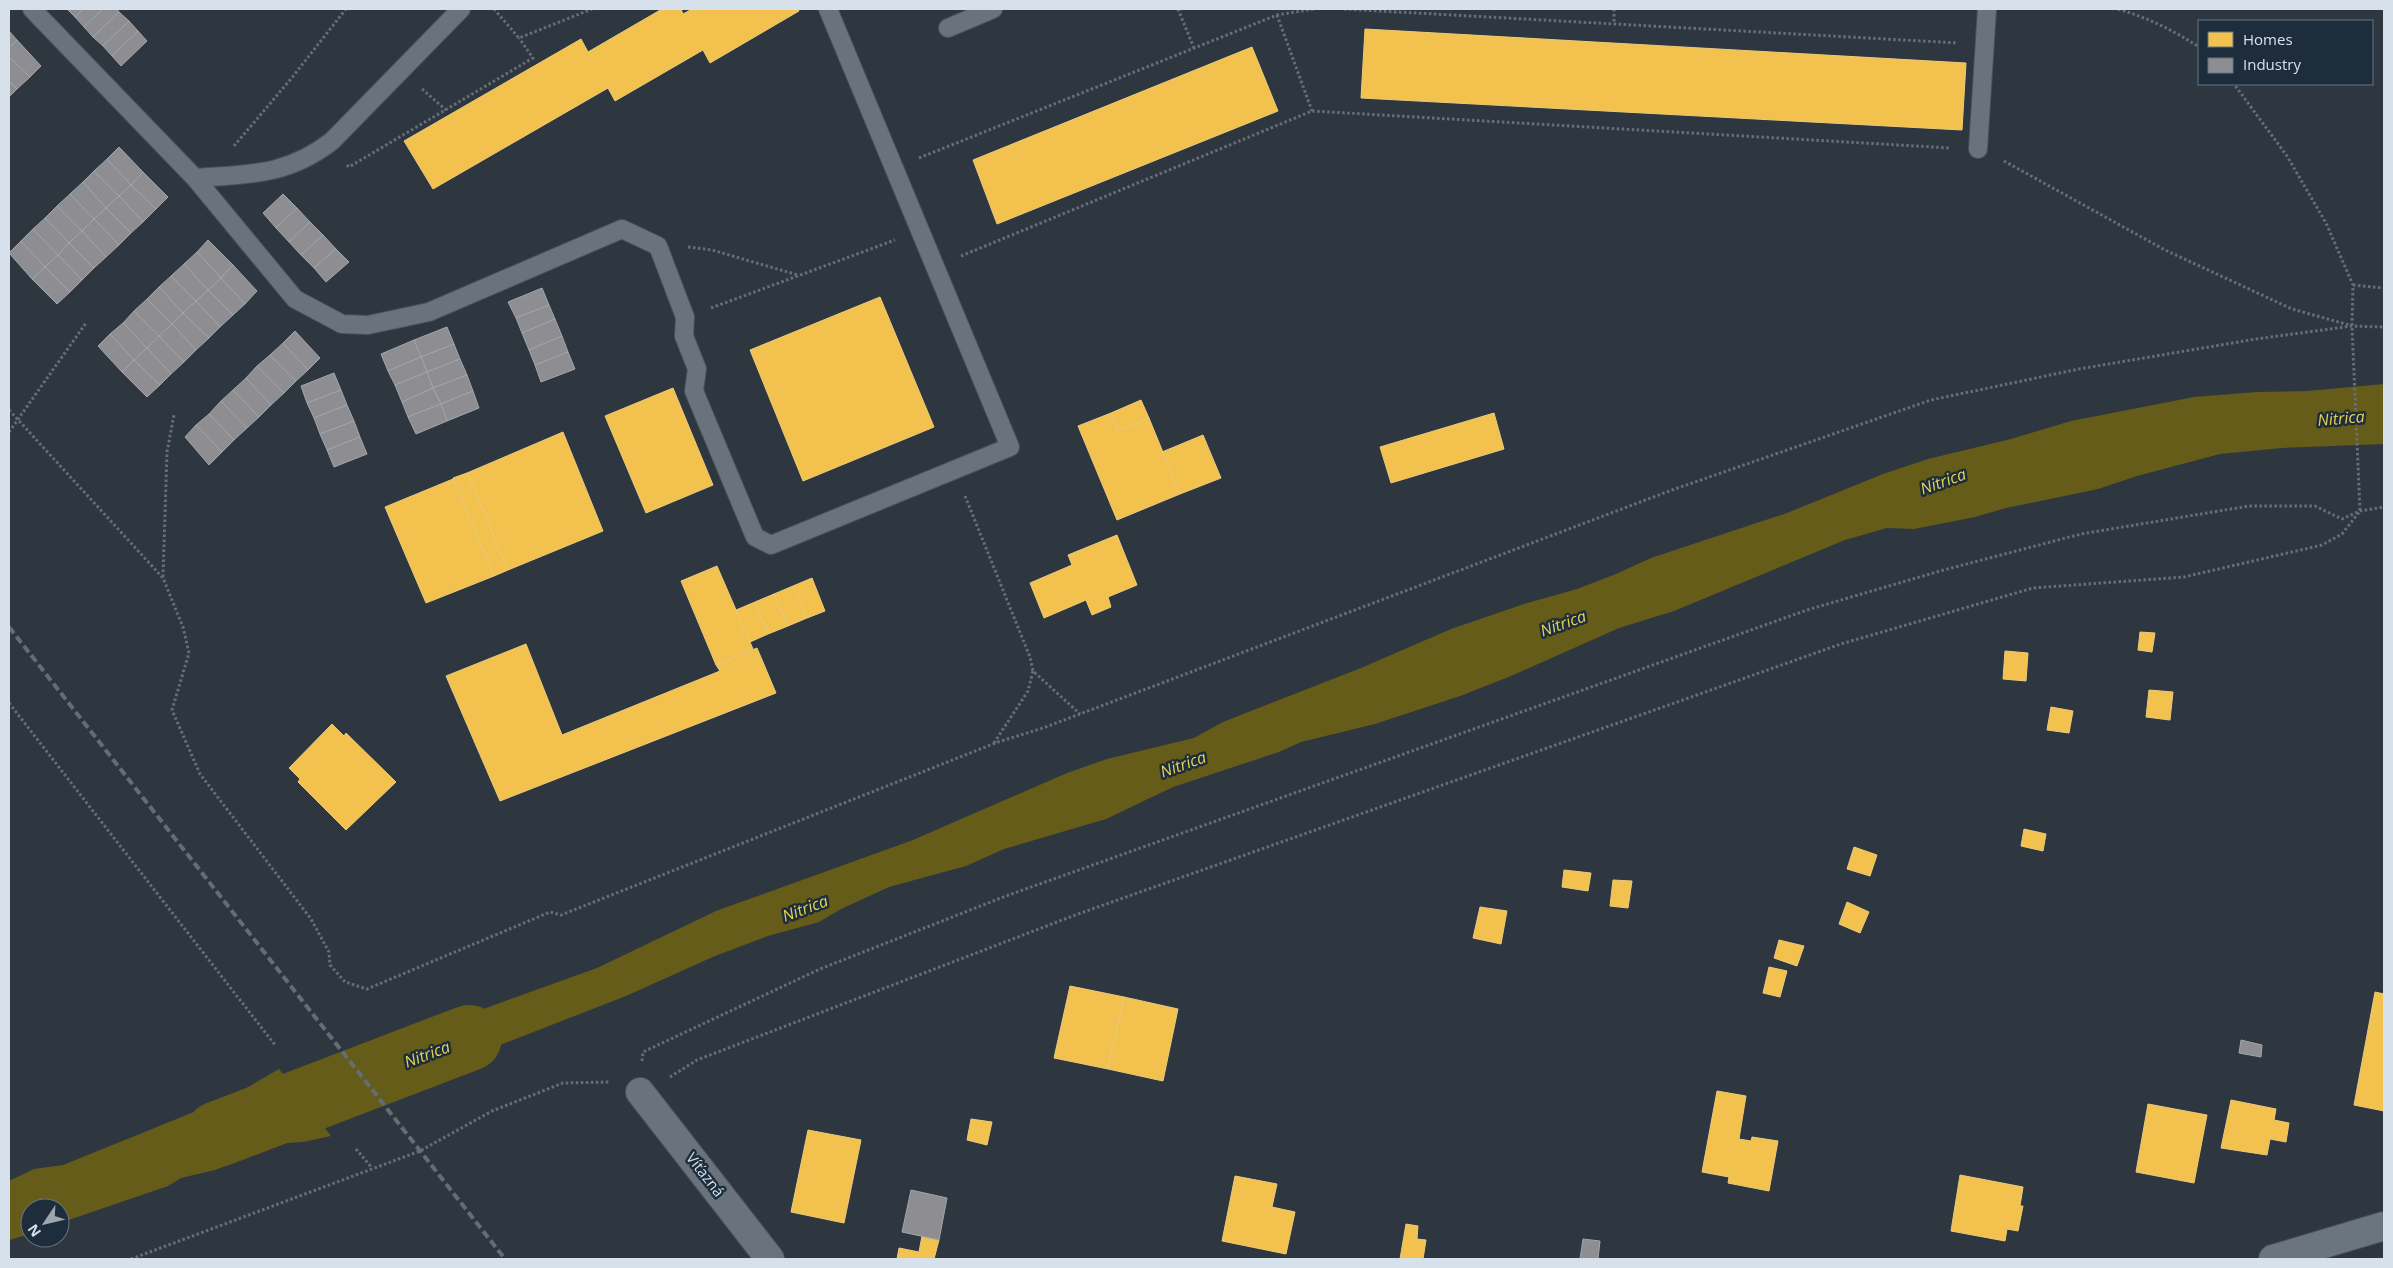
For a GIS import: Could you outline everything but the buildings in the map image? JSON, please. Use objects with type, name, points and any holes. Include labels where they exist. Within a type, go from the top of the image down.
[{"type":"main road","points":[[2273,1259],[2384,1226]]},
{"type":"street","name":"Víťazná","points":[[640,1092],[770,1259]]},
{"type":"lane","points":[[32,9],[195,178],[295,299],[342,324],[368,325],[428,312],[622,229],[658,246],[685,316],[684,336],[697,368],[694,391],[755,537],[771,545],[1010,446],[828,9]]},
{"type":"lane","points":[[195,178],[270,172],[294,164],[316,153],[332,141],[461,9]]},
{"type":"lane","points":[[948,28],[993,9]]},
{"type":"lane","points":[[1978,149],[1987,9]]},
{"type":"path","points":[[222,176],[226,156],[290,80],[346,9]]},
{"type":"path","points":[[332,141],[349,167],[533,58],[519,38],[494,9]]},
{"type":"path","points":[[519,38],[592,9]]},
{"type":"path","points":[[1178,9],[1194,48]]},
{"type":"path","points":[[895,168],[1277,15],[1314,9]]},
{"type":"path","points":[[1344,9],[1985,45]]},
{"type":"path","points":[[1614,9],[1614,24]]},
{"type":"path","points":[[2118,9],[2149,19],[2173,30],[2198,46]]},
{"type":"path","points":[[1277,15],[1312,111]]},
{"type":"path","points":[[131,1259],[420,1151],[492,1111],[563,1083],[618,1082],[640,1092],[671,1077],[697,1060],[1078,914],[1841,644],[2033,588],[2184,577],[2322,545],[2342,534],[2360,511],[2352,326],[2353,285],[2326,224],[2292,164],[2235,85]]},
{"type":"path","points":[[936,266],[1312,111],[1978,149],[2023,170],[2165,250],[2292,309],[2352,326]]},
{"type":"path","points":[[685,316],[921,230]]},
{"type":"path","points":[[658,246],[712,250],[798,276]]},
{"type":"path","points":[[2353,285],[2384,288]]},
{"type":"path","points":[[9,432],[86,323]]},
{"type":"path","points":[[9,410],[163,578],[183,626],[189,653],[172,710],[200,774],[311,919],[329,952],[330,965],[345,982],[366,989],[550,912],[561,915],[993,744],[1080,714],[1672,490],[1931,400],[2080,369],[2256,339],[2352,326],[2384,327]]},
{"type":"path","points":[[163,578],[167,452],[174,416]]},
{"type":"path","points":[[954,469],[1030,657],[1033,672],[1028,691],[993,744]]},
{"type":"path","points":[[643,1052],[820,969],[1006,896],[1807,610],[1940,571],[2081,534],[2249,506],[2316,506],[2342,519],[2360,511],[2384,507]]},
{"type":"path","points":[[1033,672],[1080,714]]},
{"type":"path","points":[[9,703],[276,1045]]},
{"type":"path","points":[[356,1149],[372,1168]]},
{"type":"water","points":[[2384,384],[2384,444],[2282,448],[2220,454],[2137,476],[2098,489],[1914,529],[1887,528],[1845,540],[1674,611],[1619,628],[1511,676],[1460,696],[1375,724],[1301,742],[1279,752],[1173,787],[1106,819],[1004,849],[966,866],[889,887],[841,909],[819,922],[768,936],[715,956],[626,996],[462,1058],[397,1090],[370,1054],[393,1045],[420,1039],[486,1008],[597,968],[716,911],[913,840],[1067,773],[1107,759],[1194,738],[1223,722],[1361,668],[1451,629],[1524,604],[1577,589],[1651,558],[1787,513],[1883,474],[1928,459],[2011,439],[2071,421],[2194,397],[2257,392],[2307,391]]},
{"type":"water","points":[[279,1069],[331,1136],[303,1142],[287,1143],[215,1170],[181,1178],[168,1186],[70,1220],[70,1198],[20,1198],[20,1237],[9,1240],[9,1181],[34,1169],[63,1165],[231,1097]]},
{"type":"waterway","name":"Nitrica","points":[[218,1134],[469,1038]]},
{"type":"railway","points":[[9,627],[505,1259]]}]
